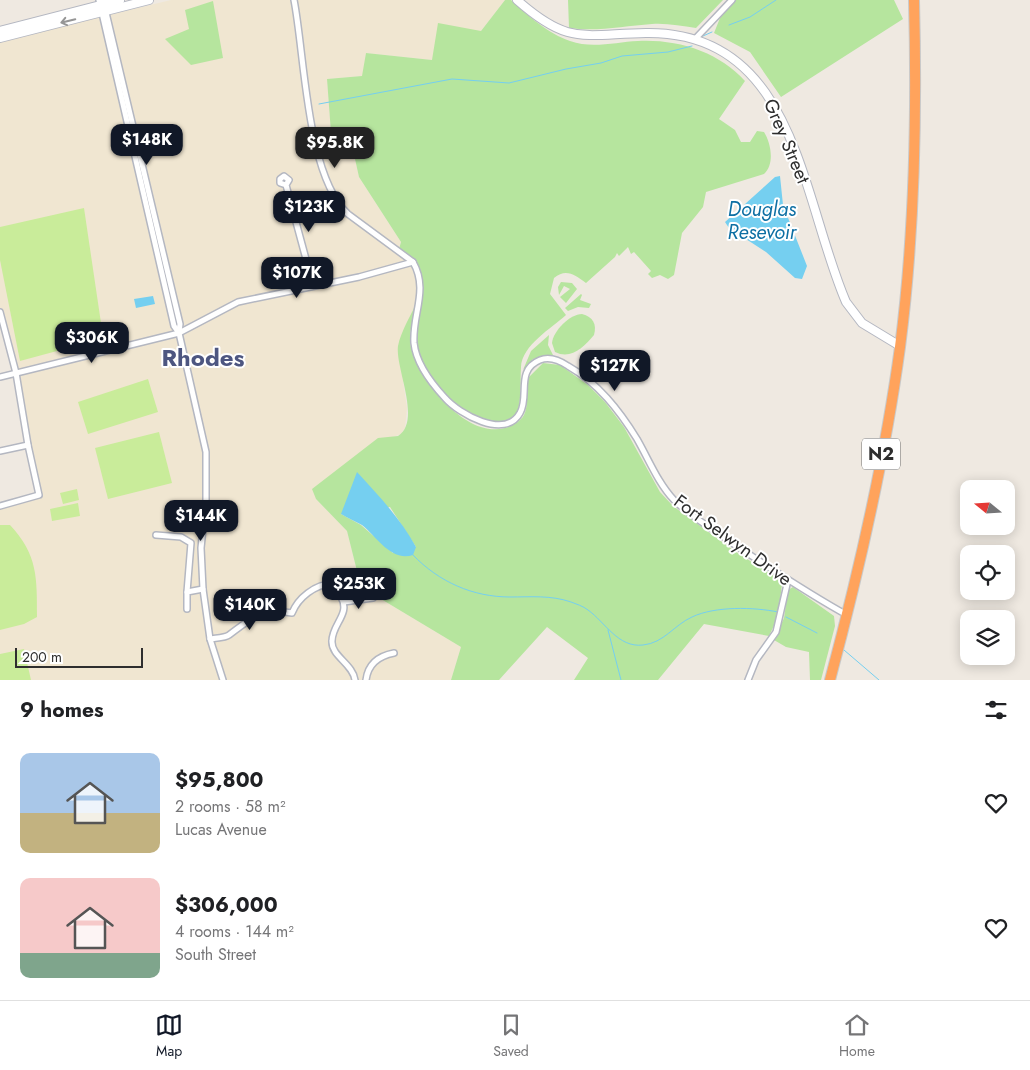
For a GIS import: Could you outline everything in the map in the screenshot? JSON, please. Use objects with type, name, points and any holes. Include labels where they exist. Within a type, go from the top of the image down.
[{"type":"highway","name":"N2","points":[[830,680],[847,616],[886,432],[900,346],[914,172],[916,77],[914,0]]},
{"type":"main road","points":[[0,38],[120,0]]},
{"type":"main road","points":[[0,31],[102,6],[149,0]]},
{"type":"main road","name":"Grey Street","points":[[517,0],[542,21],[562,32],[572,35],[602,36],[656,33],[695,39],[713,46],[736,60],[763,86],[776,107],[793,146],[846,302],[862,323],[900,346]]},
{"type":"street","points":[[294,0],[308,108],[320,155],[335,199],[348,214],[412,262]]},
{"type":"street","points":[[695,39],[732,0]]},
{"type":"street","points":[[102,6],[180,324],[178,333],[206,452],[206,500],[201,548],[203,589],[210,639],[223,680]]},
{"type":"street","points":[[286,185],[313,286]]},
{"type":"street","points":[[0,377],[178,333],[238,302],[359,277],[412,262]]},
{"type":"street","name":"Fort Selwyn Drive","points":[[412,262],[420,279],[420,302],[415,328],[416,352],[436,388],[455,408],[480,421],[503,425],[511,422],[522,408],[524,379],[530,368],[538,361],[556,359],[592,382],[609,400],[636,438],[659,480],[675,501],[788,580],[847,616]]},
{"type":"street","points":[[0,312],[16,373],[39,495],[0,506]]},
{"type":"street","points":[[0,451],[28,444]]},
{"type":"street","points":[[156,535],[181,537],[192,543],[186,592],[187,609]]},
{"type":"street","points":[[748,680],[756,660],[776,632],[788,580]]},
{"type":"street","points":[[210,639],[228,636],[244,623],[263,612],[275,610],[292,613],[301,597],[329,584],[335,586],[344,602],[343,616],[333,633],[332,644],[336,653],[351,668],[355,680]]},
{"type":"street","points":[[186,592],[203,589]]},
{"type":"street","points":[[344,602],[373,598]]},
{"type":"street","points":[[366,680],[373,663],[384,655],[394,653]]},
{"type":"shaded area","points":[[171,0],[505,0],[481,31],[432,60],[366,53],[363,76],[327,79],[331,133],[349,132],[359,177],[401,242],[397,253],[412,267],[418,288],[417,302],[398,346],[407,408],[405,428],[401,434],[393,437],[316,499],[347,531],[361,587],[461,647],[451,680],[0,680],[0,507],[41,495],[0,321],[0,41]]},
{"type":"green space","points":[[505,0],[511,0],[546,29],[570,41],[587,45],[638,41],[668,42],[697,49],[723,62],[745,81],[719,119],[735,130],[741,142],[750,142],[757,131],[764,132],[770,147],[771,159],[770,165],[764,174],[706,192],[703,207],[682,233],[674,275],[668,279],[660,275],[652,278],[648,274],[651,271],[634,252],[631,254],[628,247],[619,256],[617,253],[586,283],[574,275],[566,273],[554,278],[550,294],[566,315],[526,351],[521,367],[519,408],[517,413],[503,422],[488,422],[472,416],[456,404],[442,390],[421,359],[415,336],[422,292],[421,274],[412,259],[399,249],[401,242],[359,177],[349,132],[331,133],[327,79],[362,76],[366,53],[432,60],[438,23],[481,31]]},
{"type":"green space","points":[[568,0],[723,0],[696,28],[658,24],[579,29],[569,28]]},
{"type":"green space","points":[[735,0],[894,0],[903,19],[781,97],[750,52],[714,33],[722,13]]},
{"type":"green space","points":[[213,1],[223,58],[191,65],[165,39],[189,29],[185,10]]},
{"type":"green space","points":[[84,208],[101,323],[68,348],[20,361],[0,260],[0,227]]},
{"type":"green space","points":[[561,282],[572,283],[577,289],[566,303],[560,297],[570,289],[564,286],[559,295],[558,287]]},
{"type":"green space","points":[[581,294],[580,300],[591,304],[589,308],[578,307],[568,311],[565,308]]},
{"type":"green space","points":[[417,302],[410,336],[411,347],[416,361],[434,390],[460,416],[475,425],[490,429],[505,428],[520,420],[524,415],[526,407],[528,378],[543,363],[560,365],[588,385],[605,402],[624,427],[660,492],[673,506],[733,550],[780,580],[782,584],[778,617],[769,636],[704,624],[658,680],[574,680],[588,658],[547,627],[499,680],[451,680],[461,647],[361,587],[347,531],[316,499],[312,489],[378,438],[398,436],[405,429],[408,419],[408,407],[398,356],[398,346]],"holes":[[[390,507],[416,547],[393,553],[361,525],[341,514]]]},
{"type":"green space","points":[[582,314],[589,317],[593,322],[595,328],[594,335],[577,351],[566,354],[555,352],[552,343],[555,333],[567,320]]},
{"type":"green space","points":[[549,335],[548,345],[553,355],[533,359],[523,370],[531,351]]},
{"type":"green space","points":[[148,379],[158,412],[88,434],[78,402]]},
{"type":"green space","points":[[159,432],[172,483],[108,499],[95,448]]},
{"type":"green space","points":[[77,489],[79,500],[63,504],[60,493]]},
{"type":"green space","points":[[78,503],[80,516],[52,521],[50,509]]},
{"type":"green space","points":[[0,525],[10,525],[31,557],[36,579],[37,617],[24,624],[0,630]]},
{"type":"green space","points":[[793,587],[834,616],[835,626],[821,680],[810,680],[809,652],[786,647],[774,640],[784,618],[788,590]]},
{"type":"green space","points":[[24,649],[31,680],[0,680],[0,654]]},
{"type":"water","name":"Douglas Resevoir","points":[[780,176],[783,205],[807,266],[802,279],[795,278],[766,252],[729,228],[725,222],[775,177]]},
{"type":"water","points":[[153,296],[155,304],[136,308],[134,299]]},
{"type":"water","points":[[357,472],[403,526],[416,547],[413,555],[405,556],[391,552],[362,525],[341,514]]},
{"type":"waterway","points":[[729,25],[750,17],[776,0]]},
{"type":"waterway","points":[[703,36],[712,32]]},
{"type":"waterway","points":[[319,104],[452,79],[509,83],[566,69],[601,63],[622,56],[668,52],[692,46]]},
{"type":"waterway","points":[[413,555],[423,565],[445,580],[470,591],[496,596],[556,598],[580,605],[594,615],[612,633],[634,645],[650,644],[657,641],[686,620],[701,613],[735,608],[778,612]]},
{"type":"waterway","points":[[786,617],[817,633]]},
{"type":"waterway","points":[[608,630],[621,680]]},
{"type":"waterway","points":[[844,650],[879,680]]},
{"type":"district","name":"Rhodes","points":[[203,357]]}]
